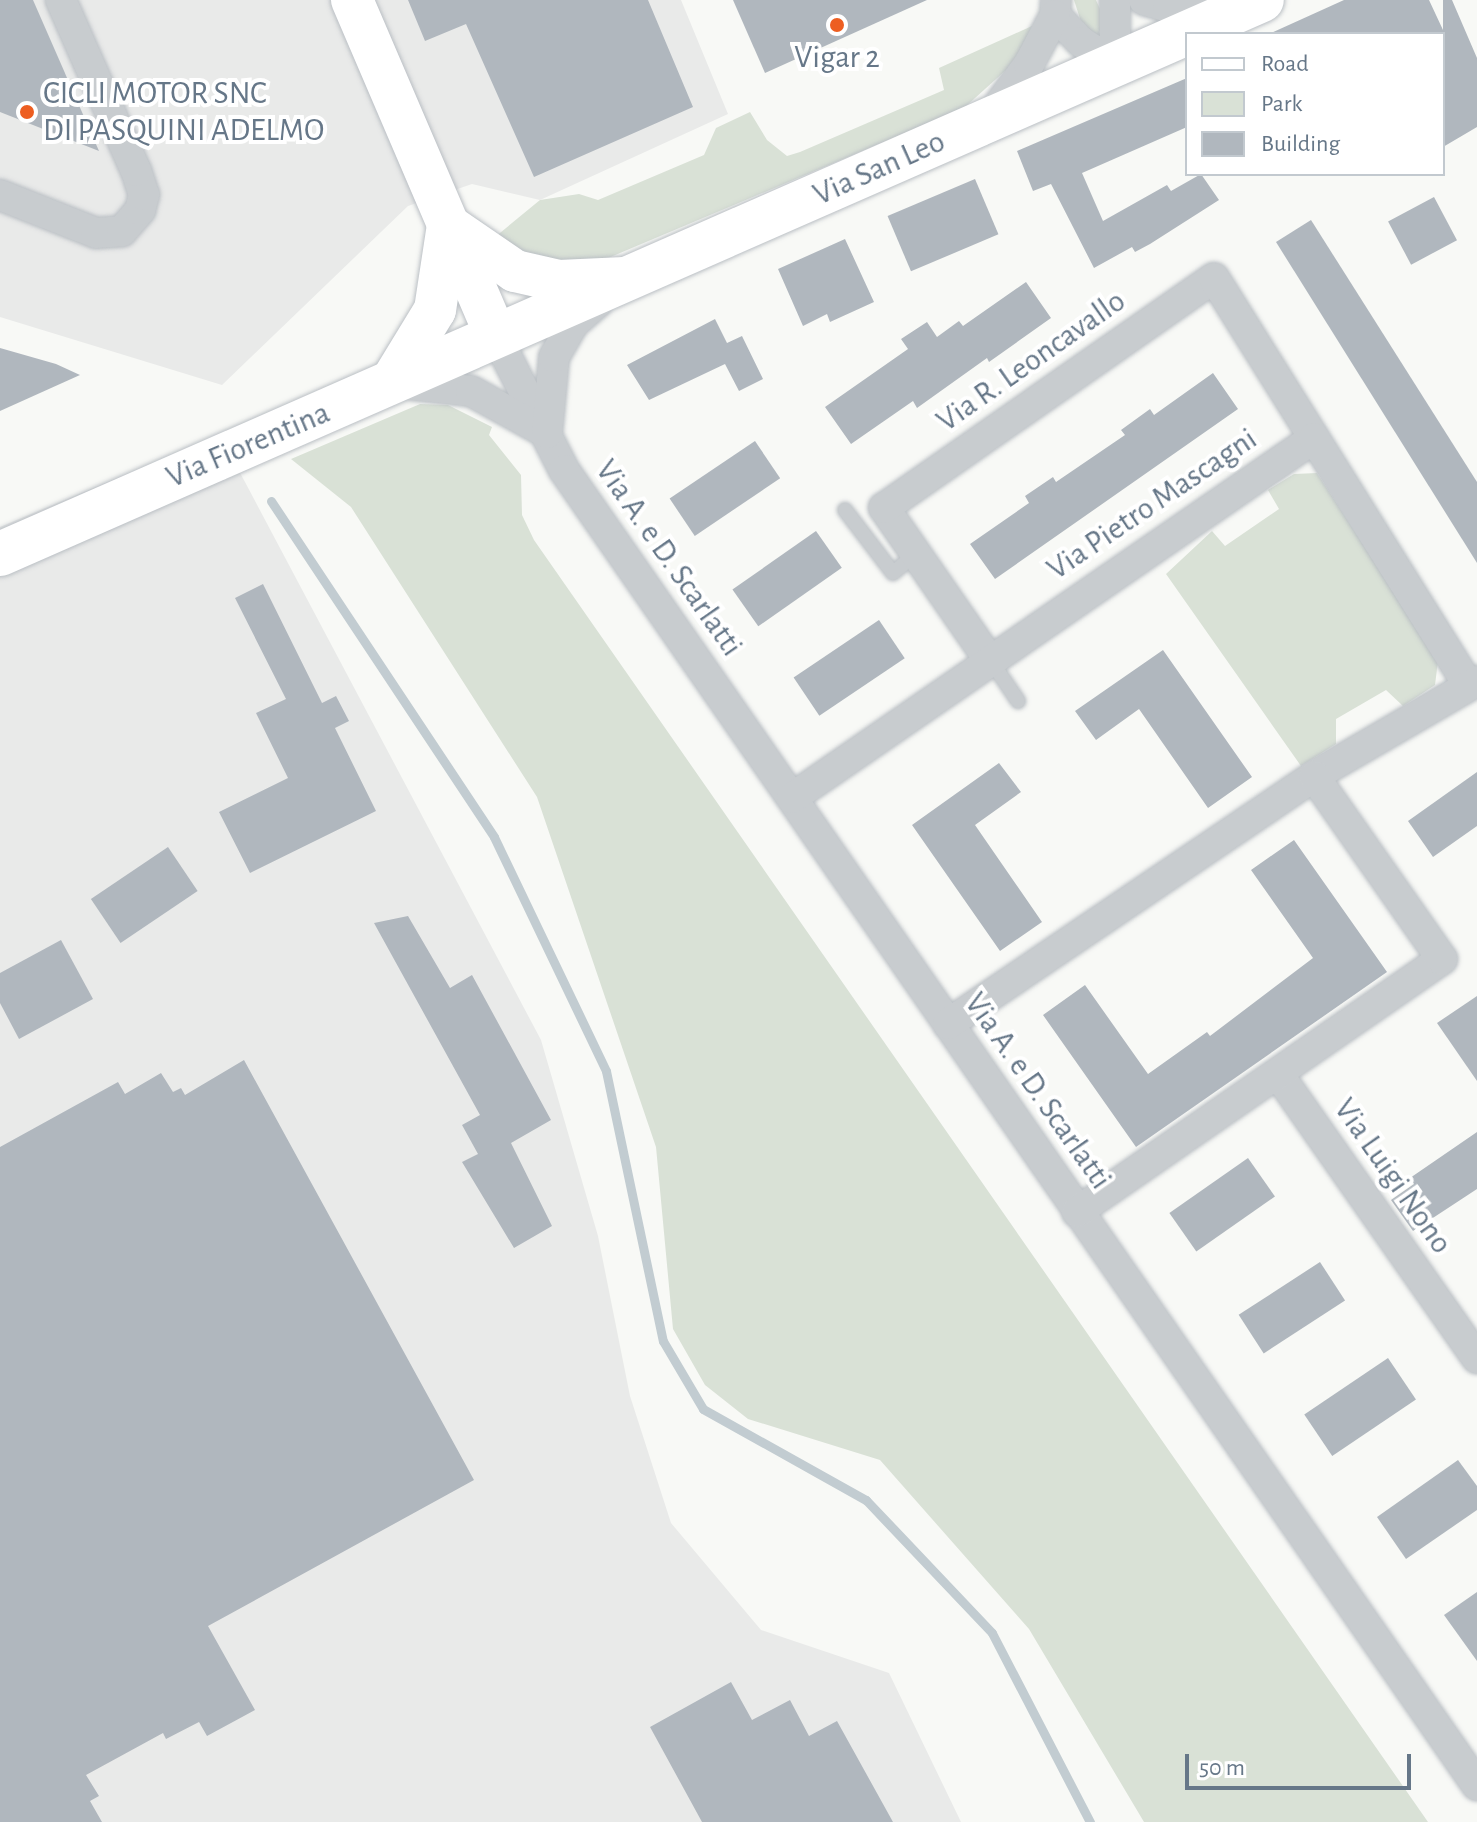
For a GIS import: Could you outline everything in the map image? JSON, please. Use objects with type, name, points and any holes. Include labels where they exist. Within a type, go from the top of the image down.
[{"type":"main road","name":"Via San Leo","points":[[1188,32],[1251,5]]},
{"type":"main road","name":"Via San Leo","points":[[496,336],[1185,33]]},
{"type":"main road","name":"Via Fiorentina","points":[[0,554],[496,336]]},
{"type":"street","points":[[0,195],[96,233],[122,231],[140,210],[144,195],[136,171],[61,0]]},
{"type":"street","points":[[352,0],[496,336]]},
{"type":"street","points":[[1115,0],[1115,63]]},
{"type":"street","points":[[1144,0],[1168,7],[1251,5]]},
{"type":"street","points":[[987,121],[1029,64],[1055,7],[1081,42],[1115,63]]},
{"type":"street","points":[[448,225],[515,271],[559,281],[626,278]]},
{"type":"street","points":[[448,225],[435,310],[391,382],[471,391],[547,433]]},
{"type":"street","name":"Via A. e D. Scarlatti","points":[[547,433],[554,357],[574,323],[626,278]]},
{"type":"street","name":"Via R. Leoncavallo","points":[[988,658],[884,508],[1214,278],[1314,438]]},
{"type":"street","name":"Via A. e D. Scarlatti","points":[[496,336],[564,470],[1477,1785]]},
{"type":"street","points":[[948,1024],[1314,776],[1473,684],[1314,438]]},
{"type":"street","name":"Via Pietro Mascagni","points":[[792,798],[988,658],[1314,438]]},
{"type":"street","points":[[1077,1212],[1442,959],[1314,776]]},
{"type":"street","name":"Via Luigi Nono","points":[[1278,1074],[1477,1358]]},
{"type":"lane","points":[[845,510],[893,573],[916,554]]},
{"type":"lane","points":[[988,658],[1018,701]]},
{"type":"shaded area","points":[[0,0],[681,0],[728,114],[540,200],[472,184],[408,206],[222,385],[0,317]]},
{"type":"shaded area","points":[[220,435],[541,1040],[598,1236],[630,1396],[671,1523],[761,1630],[889,1673],[961,1822],[0,1822],[0,527]]},
{"type":"green space","points":[[1074,0],[1096,0],[1104,18],[1098,36],[1083,28]]},
{"type":"green space","points":[[1032,26],[1016,61],[964,108],[601,261],[567,264],[489,242],[540,200],[579,194],[598,200],[704,155],[716,128],[750,112],[767,140],[787,156],[800,152],[944,90],[939,68]]},
{"type":"green space","points":[[420,404],[448,405],[492,427],[489,435],[521,475],[522,515],[534,540],[1428,1822],[1144,1822],[1029,1629],[880,1460],[748,1419],[705,1385],[673,1329],[656,1147],[537,797],[351,507],[291,459]]},
{"type":"green space","points":[[1317,473],[1438,661],[1435,685],[1403,706],[1386,690],[1336,719],[1336,744],[1301,766],[1166,574],[1212,531],[1225,546],[1279,509],[1268,490],[1294,474]]},
{"type":"building","points":[[0,0],[33,0],[99,151],[0,112]]},
{"type":"building","points":[[408,0],[648,0],[693,107],[534,177],[466,24],[425,41]]},
{"type":"building","points":[[733,0],[927,0],[765,73]]},
{"type":"building","points":[[1344,0],[1429,0],[1443,30],[1443,0],[1452,0],[1477,58],[1477,127],[1445,146],[1445,32],[1273,32]]},
{"type":"building","points":[[1185,79],[1185,128],[1082,173],[1103,221],[1167,185],[1171,191],[1197,176],[1202,176],[1219,200],[1150,244],[1135,252],[1132,247],[1094,268],[1051,184],[1033,191],[1017,151]]},
{"type":"building","points":[[975,179],[998,234],[911,271],[888,216]]},
{"type":"building","points":[[1434,197],[1457,240],[1411,265],[1388,221]]},
{"type":"building","points":[[1311,220],[1477,482],[1477,563],[1276,242]]},
{"type":"building","points":[[845,239],[874,302],[830,322],[827,314],[803,326],[778,269]]},
{"type":"building","points":[[1026,282],[1051,318],[989,362],[987,358],[917,408],[913,401],[851,444],[825,407],[908,349],[901,339],[927,322],[937,337],[959,321],[963,326]]},
{"type":"building","points":[[715,319],[727,343],[742,336],[763,379],[739,391],[725,364],[649,400],[627,365]]},
{"type":"building","points":[[0,348],[56,364],[80,375],[0,411]]},
{"type":"building","points":[[1213,373],[1238,409],[995,579],[970,544],[1029,503],[1025,496],[1053,477],[1056,482],[1125,435],[1121,430],[1150,409],[1154,415]]},
{"type":"building","points":[[755,441],[780,478],[695,536],[670,499]]},
{"type":"building","points":[[816,531],[842,568],[758,626],[732,590]]},
{"type":"building","points":[[263,584],[322,703],[336,696],[349,721],[335,728],[376,811],[250,873],[219,812],[288,778],[256,713],[286,699],[235,598]]},
{"type":"building","points":[[879,620],[905,658],[819,716],[794,678]]},
{"type":"building","points":[[1163,650],[1252,777],[1208,808],[1139,709],[1096,740],[1075,711]]},
{"type":"building","points":[[999,763],[1021,792],[975,825],[1042,922],[1000,951],[912,825]]},
{"type":"building","points":[[1477,772],[1477,826],[1433,857],[1408,821]]},
{"type":"building","points":[[1294,840],[1387,972],[1136,1147],[1043,1015],[1085,985],[1148,1074],[1207,1032],[1210,1036],[1313,958],[1251,870]]},
{"type":"building","points":[[168,847],[198,891],[121,943],[91,899]]},
{"type":"building","points":[[408,916],[450,988],[472,975],[551,1120],[511,1143],[552,1226],[514,1248],[462,1162],[478,1154],[462,1125],[480,1115],[374,923]]},
{"type":"building","points":[[61,940],[93,999],[19,1039],[0,1003],[0,973]]},
{"type":"building","points":[[1477,996],[1477,1081],[1437,1023]]},
{"type":"building","points":[[244,1060],[474,1480],[208,1626],[255,1710],[207,1736],[199,1722],[166,1739],[163,1733],[86,1775],[99,1796],[90,1801],[102,1822],[0,1822],[0,1147],[118,1082],[125,1094],[161,1073],[173,1092],[181,1088],[185,1095]]},
{"type":"building","points":[[1477,1132],[1477,1189],[1413,1231],[1391,1200],[1414,1184],[1410,1178]]},
{"type":"building","points":[[1248,1158],[1275,1197],[1196,1252],[1169,1213]]},
{"type":"building","points":[[1320,1262],[1345,1301],[1264,1353],[1239,1315]]},
{"type":"building","points":[[1388,1358],[1416,1399],[1332,1456],[1304,1414]]},
{"type":"building","points":[[1458,1460],[1477,1486],[1477,1510],[1406,1559],[1377,1517]]},
{"type":"building","points":[[1477,1592],[1477,1661],[1444,1615]]},
{"type":"building","points":[[731,1682],[752,1720],[790,1700],[809,1736],[837,1721],[893,1822],[702,1822],[650,1727]]},
{"type":"waterway","points":[[271,501],[494,837],[606,1071],[663,1341],[703,1409],[866,1500],[992,1633],[1090,1822]]},
{"type":"place","name":"Vigar 2","points":[[837,25]]},
{"type":"place","name":"CICLI MOTOR SNC DI PASQUINI ADELMO","points":[[27,112]]}]
